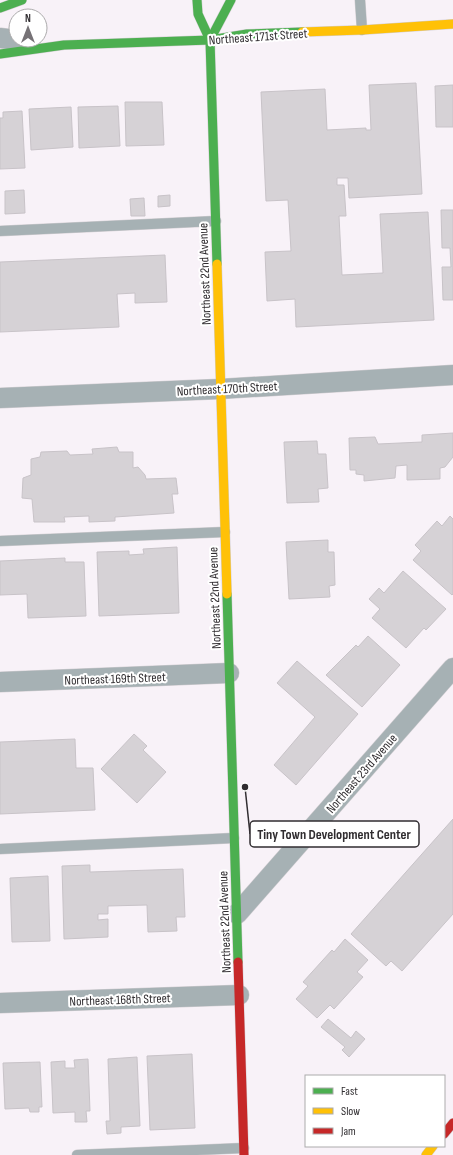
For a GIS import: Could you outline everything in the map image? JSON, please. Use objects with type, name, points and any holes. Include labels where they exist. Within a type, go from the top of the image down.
[{"type":"street","points":[[0,8],[22,0]]},
{"type":"street","name":"Northeast 22nd Avenue","points":[[197,0],[198,14],[210,40],[244,1152]]},
{"type":"street","points":[[210,40],[231,0]]},
{"type":"street","name":"Northeast 171st Street","points":[[0,54],[64,45],[210,40],[248,34],[362,30],[453,24]]},
{"type":"street","name":"Northeast 171st Street","points":[[48,43],[64,45]]},
{"type":"street","name":"Northeast 170th Street","points":[[0,398],[220,389],[453,375]]},
{"type":"street","name":"Northeast 23rd Avenue","points":[[237,914],[453,668]]},
{"type":"street","name":"Northeast 169th Street","points":[[0,682],[230,673]]},
{"type":"street","name":"Northeast 168th Street","points":[[0,1003],[239,995]]},
{"type":"street","points":[[445,1133],[453,1123]]},
{"type":"street","points":[[426,1155],[433,1147]]},
{"type":"lane","points":[[360,0],[362,30]]},
{"type":"lane","points":[[0,231],[216,221]]},
{"type":"lane","points":[[0,541],[225,532]]},
{"type":"lane","points":[[0,849],[234,838]]},
{"type":"lane","points":[[77,1155],[244,1152]]},
{"type":"building","points":[[416,83],[422,194],[349,198],[348,178],[337,178],[337,185],[344,185],[346,216],[339,216],[342,275],[383,273],[380,214],[428,212],[434,320],[296,327],[295,299],[267,301],[265,252],[291,251],[288,200],[266,201],[261,92],[325,89],[327,130],[366,128],[366,130],[371,130],[369,85]]},
{"type":"building","points":[[453,85],[453,127],[436,127],[435,86]]},
{"type":"building","points":[[125,102],[162,102],[164,145],[126,146]]},
{"type":"building","points":[[118,106],[120,146],[79,148],[78,107]]},
{"type":"building","points":[[71,107],[73,147],[31,150],[29,109]]},
{"type":"building","points":[[22,111],[25,168],[0,169],[0,118],[3,118],[3,112]]},
{"type":"building","points":[[24,190],[25,213],[5,214],[5,191]]},
{"type":"building","points":[[170,195],[170,206],[158,207],[158,196]]},
{"type":"building","points":[[144,198],[145,216],[131,216],[130,199]]},
{"type":"building","points":[[441,210],[453,210],[453,300],[443,300],[442,267],[451,267],[450,248],[442,248]]},
{"type":"building","points":[[165,255],[167,302],[135,303],[135,293],[117,294],[119,327],[0,332],[0,262]]},
{"type":"building","points":[[453,433],[453,457],[445,467],[440,468],[440,479],[407,480],[407,465],[396,466],[395,478],[364,481],[364,475],[356,474],[356,470],[350,470],[349,438],[375,437],[378,444],[422,442],[422,435]]},
{"type":"building","points":[[317,441],[318,454],[326,454],[328,488],[318,489],[319,502],[287,503],[284,442]]},
{"type":"building","points":[[117,447],[119,452],[133,452],[133,468],[138,467],[145,475],[146,479],[176,478],[178,494],[172,494],[174,513],[115,517],[115,521],[89,522],[89,516],[64,517],[65,522],[34,522],[32,499],[22,498],[23,478],[31,475],[31,459],[40,457],[41,452],[67,451],[70,455],[93,454],[92,449]]},
{"type":"building","points":[[450,516],[453,519],[452,595],[413,560],[421,551],[415,545],[437,521],[442,526]]},
{"type":"building","points":[[328,540],[328,552],[334,552],[335,585],[329,586],[330,597],[289,599],[286,542]]},
{"type":"building","points":[[177,547],[179,613],[99,616],[97,552],[129,551],[129,555],[144,554],[143,549]]},
{"type":"building","points":[[65,558],[65,562],[84,562],[86,616],[28,618],[27,594],[0,595],[0,561]]},
{"type":"building","points":[[403,571],[446,609],[426,630],[424,628],[406,648],[372,618],[380,609],[369,599],[379,588],[384,593]]},
{"type":"building","points":[[368,636],[400,665],[362,707],[326,675],[356,645],[358,647]]},
{"type":"building","points":[[297,661],[358,714],[296,785],[274,765],[315,717],[277,683]]},
{"type":"building","points":[[134,734],[147,746],[143,750],[166,772],[137,803],[101,769]]},
{"type":"building","points":[[75,739],[76,768],[93,768],[95,810],[0,814],[0,742]]},
{"type":"building","points":[[453,819],[453,914],[402,971],[391,961],[386,966],[351,934]]},
{"type":"building","points":[[90,865],[90,872],[183,869],[185,917],[176,917],[177,931],[148,932],[147,905],[108,906],[108,914],[98,914],[98,920],[108,919],[108,937],[64,939],[62,866]]},
{"type":"building","points":[[48,876],[50,941],[12,942],[10,878]]},
{"type":"building","points":[[345,939],[368,960],[357,972],[363,977],[334,1009],[330,1005],[317,1018],[296,999],[308,986],[303,982],[332,950],[334,952]]},
{"type":"building","points":[[328,1019],[351,1038],[356,1031],[365,1039],[349,1057],[342,1050],[345,1047],[321,1027]]},
{"type":"building","points":[[192,1054],[195,1128],[150,1130],[147,1056]]},
{"type":"building","points":[[137,1057],[140,1126],[121,1127],[121,1133],[107,1134],[106,1121],[110,1121],[108,1059]]},
{"type":"building","points":[[88,1059],[90,1111],[86,1111],[87,1122],[75,1122],[75,1112],[53,1113],[51,1062],[65,1061],[65,1068],[75,1068],[74,1060]]},
{"type":"building","points":[[40,1062],[42,1107],[39,1107],[39,1112],[30,1112],[29,1108],[5,1109],[3,1063]]},
{"type":"traffic: fast","points":[[0,8],[22,0]]},
{"type":"traffic: fast","points":[[197,0],[198,14],[210,40],[217,264]]},
{"type":"traffic: fast","points":[[210,40],[231,0]]},
{"type":"traffic: fast","points":[[0,54],[64,45],[210,40],[247,34],[302,32]]},
{"type":"traffic: fast","points":[[227,594],[238,962]]},
{"type":"traffic: slow","points":[[302,32],[453,24]]},
{"type":"traffic: slow","points":[[217,264],[227,594]]},
{"type":"traffic: slow","points":[[426,1155],[432,1147]]},
{"type":"traffic: jam","points":[[238,962],[244,1155]]},
{"type":"traffic: jam","points":[[445,1133],[453,1123]]},
{"type":"place","name":"Tiny Town Development Center","points":[[245,787]]}]
